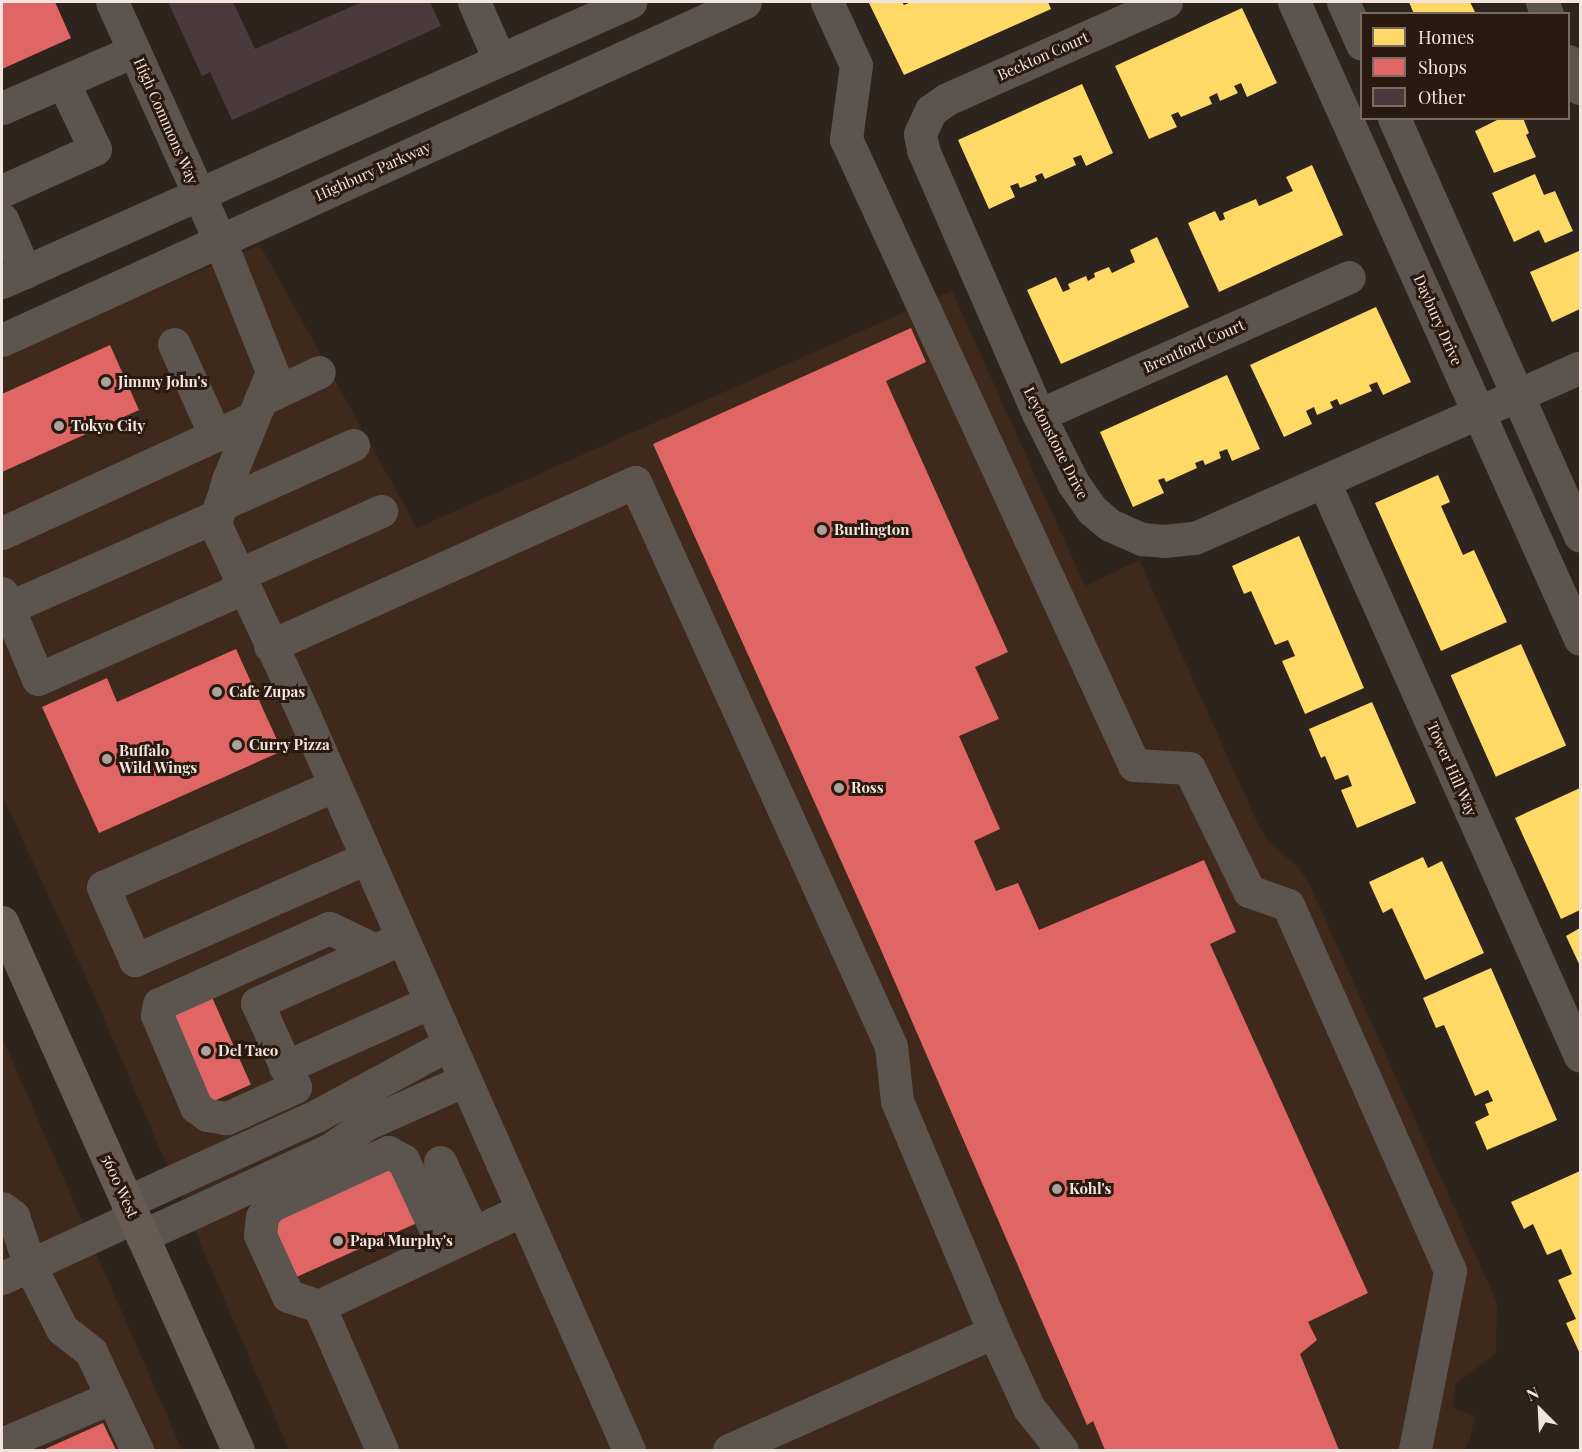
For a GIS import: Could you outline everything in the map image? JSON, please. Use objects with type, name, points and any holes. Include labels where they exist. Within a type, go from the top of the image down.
[{"type":"main road","name":"5600 West","points":[[2,922],[238,1450]]},
{"type":"street","name":"High Commons Way","points":[[112,2],[220,241],[272,372],[219,511]]},
{"type":"street","points":[[474,2],[500,59]]},
{"type":"street","points":[[2,219],[13,277],[630,2]]},
{"type":"street","name":"Highbury Parkway","points":[[2,340],[745,2]]},
{"type":"street","points":[[827,2],[856,65],[846,139],[1134,765],[1189,768],[1249,891],[1288,905],[1450,1271],[1415,1450]]},
{"type":"street","name":"Beckton Court","points":[[926,117],[931,110],[947,99],[1166,2]]},
{"type":"street","name":"Daybury Drive","points":[[1294,2],[1581,639]]},
{"type":"street","points":[[1343,2],[1360,40]]},
{"type":"street","points":[[2,108],[134,51]]},
{"type":"street","points":[[1570,63],[1581,88]]},
{"type":"street","points":[[2,191],[95,149],[63,82]]},
{"type":"street","name":"Leytonstone Drive","points":[[926,117],[920,134],[923,150],[1039,415],[1082,498],[1110,525],[1142,539],[1164,542],[1195,538],[1581,367]]},
{"type":"street","points":[[1395,120],[1581,535]]},
{"type":"street","name":"Brentford Court","points":[[1039,415],[1349,277]]},
{"type":"street","points":[[174,344],[215,435]]},
{"type":"street","points":[[2,532],[215,435],[319,372]]},
{"type":"street","points":[[353,445],[219,511],[5,601],[38,680],[381,511]]},
{"type":"street","points":[[270,646],[635,482],[891,1046],[897,1101],[994,1332],[1029,1408],[1062,1450]]},
{"type":"street","name":"Tower Hill Way","points":[[1324,482],[1581,1056]]},
{"type":"street","points":[[219,511],[215,524],[304,715],[366,858],[388,944],[430,1002],[629,1450]]},
{"type":"street","points":[[333,786],[103,887],[135,960],[366,858]]},
{"type":"street","points":[[329,928],[388,944],[257,1003],[295,1087],[227,1118],[207,1115],[196,1107],[157,1015],[159,1004],[329,928]]},
{"type":"street","points":[[285,1067],[430,1002]]},
{"type":"street","points":[[16,1272],[134,1218],[449,1044]]},
{"type":"street","points":[[134,1218],[332,1149],[366,1124],[465,1080]]},
{"type":"street","points":[[458,1240],[403,1160],[388,1152],[270,1206],[262,1217],[260,1235],[288,1296],[320,1306],[522,1210]]},
{"type":"street","points":[[440,1162],[458,1240]]},
{"type":"street","points":[[2,1208],[13,1216],[16,1272],[62,1329],[92,1352],[137,1450]]},
{"type":"street","points":[[320,1306],[382,1450]]},
{"type":"street","points":[[729,1450],[994,1332]]},
{"type":"street","points":[[2,1444],[112,1397]]},
{"type":"shaded area","points":[[260,245],[417,528],[952,291],[1085,586],[1139,560],[1258,824],[1267,840],[1299,868],[1309,883],[1497,1303],[1496,1353],[1456,1383],[1452,1408],[1475,1416],[1470,1439],[1464,1450],[289,1450],[91,988],[2,795],[2,355]]},
{"type":"shaded area","points":[[2,1037],[182,1450],[2,1450]]},
{"type":"building: Homes","points":[[902,2],[904,5],[911,2],[1048,2],[1051,9],[904,75],[869,3]]},
{"type":"building: Homes","points":[[1409,2],[1470,2],[1475,12],[1413,12]]},
{"type":"building: Homes","points":[[1242,8],[1277,83],[1247,97],[1241,83],[1234,86],[1238,93],[1220,101],[1217,93],[1209,97],[1212,104],[1181,117],[1178,112],[1171,115],[1177,127],[1149,139],[1115,66]]},
{"type":"building: Homes","points":[[1082,84],[1113,153],[1086,166],[1081,155],[1073,158],[1076,165],[1045,179],[1042,173],[1035,176],[1037,181],[1020,188],[1018,183],[1010,186],[1015,197],[989,209],[958,140]]},
{"type":"building: Homes","points":[[1497,120],[1524,120],[1529,133],[1526,135],[1536,157],[1494,173],[1475,131]]},
{"type":"building: Homes","points":[[1312,165],[1343,235],[1219,292],[1188,223],[1215,211],[1220,221],[1225,219],[1223,213],[1256,199],[1259,206],[1293,191],[1286,177]]},
{"type":"building: Homes","points":[[1535,174],[1544,195],[1555,191],[1573,231],[1545,243],[1539,230],[1514,242],[1492,193]]},
{"type":"building: Homes","points":[[1157,237],[1189,307],[1061,364],[1027,290],[1056,277],[1063,292],[1070,289],[1068,284],[1086,276],[1088,281],[1095,277],[1094,273],[1109,267],[1112,273],[1135,262],[1130,250]]},
{"type":"building: Homes","points":[[1579,251],[1580,309],[1552,322],[1530,272]]},
{"type":"building: Homes","points":[[1376,307],[1411,382],[1383,395],[1377,382],[1369,385],[1372,391],[1340,405],[1337,399],[1330,402],[1333,408],[1317,415],[1314,407],[1306,411],[1312,424],[1284,437],[1250,365]]},
{"type":"building: Homes","points":[[1227,375],[1260,449],[1232,461],[1227,449],[1219,452],[1221,458],[1205,465],[1203,460],[1195,463],[1197,468],[1166,482],[1164,478],[1158,480],[1164,493],[1133,507],[1100,432]]},
{"type":"building: Homes","points":[[1438,475],[1450,502],[1441,506],[1463,555],[1474,550],[1507,622],[1441,651],[1375,503]]},
{"type":"building: Homes","points":[[1299,536],[1364,688],[1305,714],[1282,661],[1295,656],[1288,640],[1275,645],[1251,591],[1244,594],[1232,566]]},
{"type":"building: Homes","points":[[1521,644],[1566,745],[1496,777],[1451,675]]},
{"type":"building: Homes","points":[[1372,702],[1416,803],[1357,828],[1341,790],[1352,786],[1348,775],[1335,780],[1325,756],[1321,758],[1309,729]]},
{"type":"building: Homes","points":[[1580,788],[1580,910],[1561,919],[1515,818]]},
{"type":"building: Homes","points":[[1423,857],[1428,868],[1442,861],[1484,953],[1425,980],[1392,908],[1383,913],[1369,882]]},
{"type":"building: Homes","points":[[1580,928],[1580,966],[1566,936]]},
{"type":"building: Homes","points":[[1491,968],[1557,1120],[1487,1150],[1475,1122],[1489,1115],[1485,1104],[1493,1101],[1488,1090],[1475,1096],[1444,1025],[1436,1028],[1423,998]]},
{"type":"building: Homes","points":[[1580,1171],[1580,1354],[1566,1323],[1576,1319],[1558,1280],[1572,1274],[1561,1249],[1547,1255],[1533,1224],[1524,1229],[1511,1202]]},
{"type":"building: Shops","points":[[2,2],[55,2],[71,38],[2,69]]},
{"type":"building: Shops","points":[[911,328],[926,362],[886,381],[1008,652],[975,667],[999,719],[959,736],[1000,829],[974,841],[996,891],[1018,883],[1039,930],[1204,860],[1236,932],[1210,944],[1368,1293],[1308,1322],[1317,1340],[1300,1354],[1339,1450],[1105,1450],[1093,1421],[1087,1425],[878,943],[653,444]]},
{"type":"building: Shops","points":[[110,345],[139,410],[2,472],[2,394]]},
{"type":"building: Shops","points":[[236,649],[282,751],[99,833],[42,707],[107,678],[117,702]]},
{"type":"building: Shops","name":"Del Taco","points":[[211,995],[251,1085],[204,1105],[164,1016]]},
{"type":"building: Shops","points":[[390,1160],[417,1223],[292,1279],[268,1226],[274,1211]]},
{"type":"building: Shops","points":[[103,1423],[116,1450],[43,1450]]},
{"type":"building: Other","points":[[168,2],[233,2],[255,49],[362,2],[430,2],[441,26],[232,120],[210,72],[202,76]]},
{"type":"place","name":"Jimmy John's","points":[[106,382]]},
{"type":"place","name":"Tokyo City","points":[[59,426]]},
{"type":"place","name":"Burlington","points":[[822,530]]},
{"type":"place","name":"Cafe Zupas","points":[[217,692]]},
{"type":"place","name":"Curry Pizza","points":[[237,745]]},
{"type":"place","name":"Buffalo Wild Wings","points":[[107,759]]},
{"type":"place","name":"Ross","points":[[839,788]]},
{"type":"place","name":"Del Taco","points":[[206,1051]]},
{"type":"place","name":"Kohl's","points":[[1057,1189]]},
{"type":"place","name":"Papa Murphy's","points":[[338,1241]]}]
